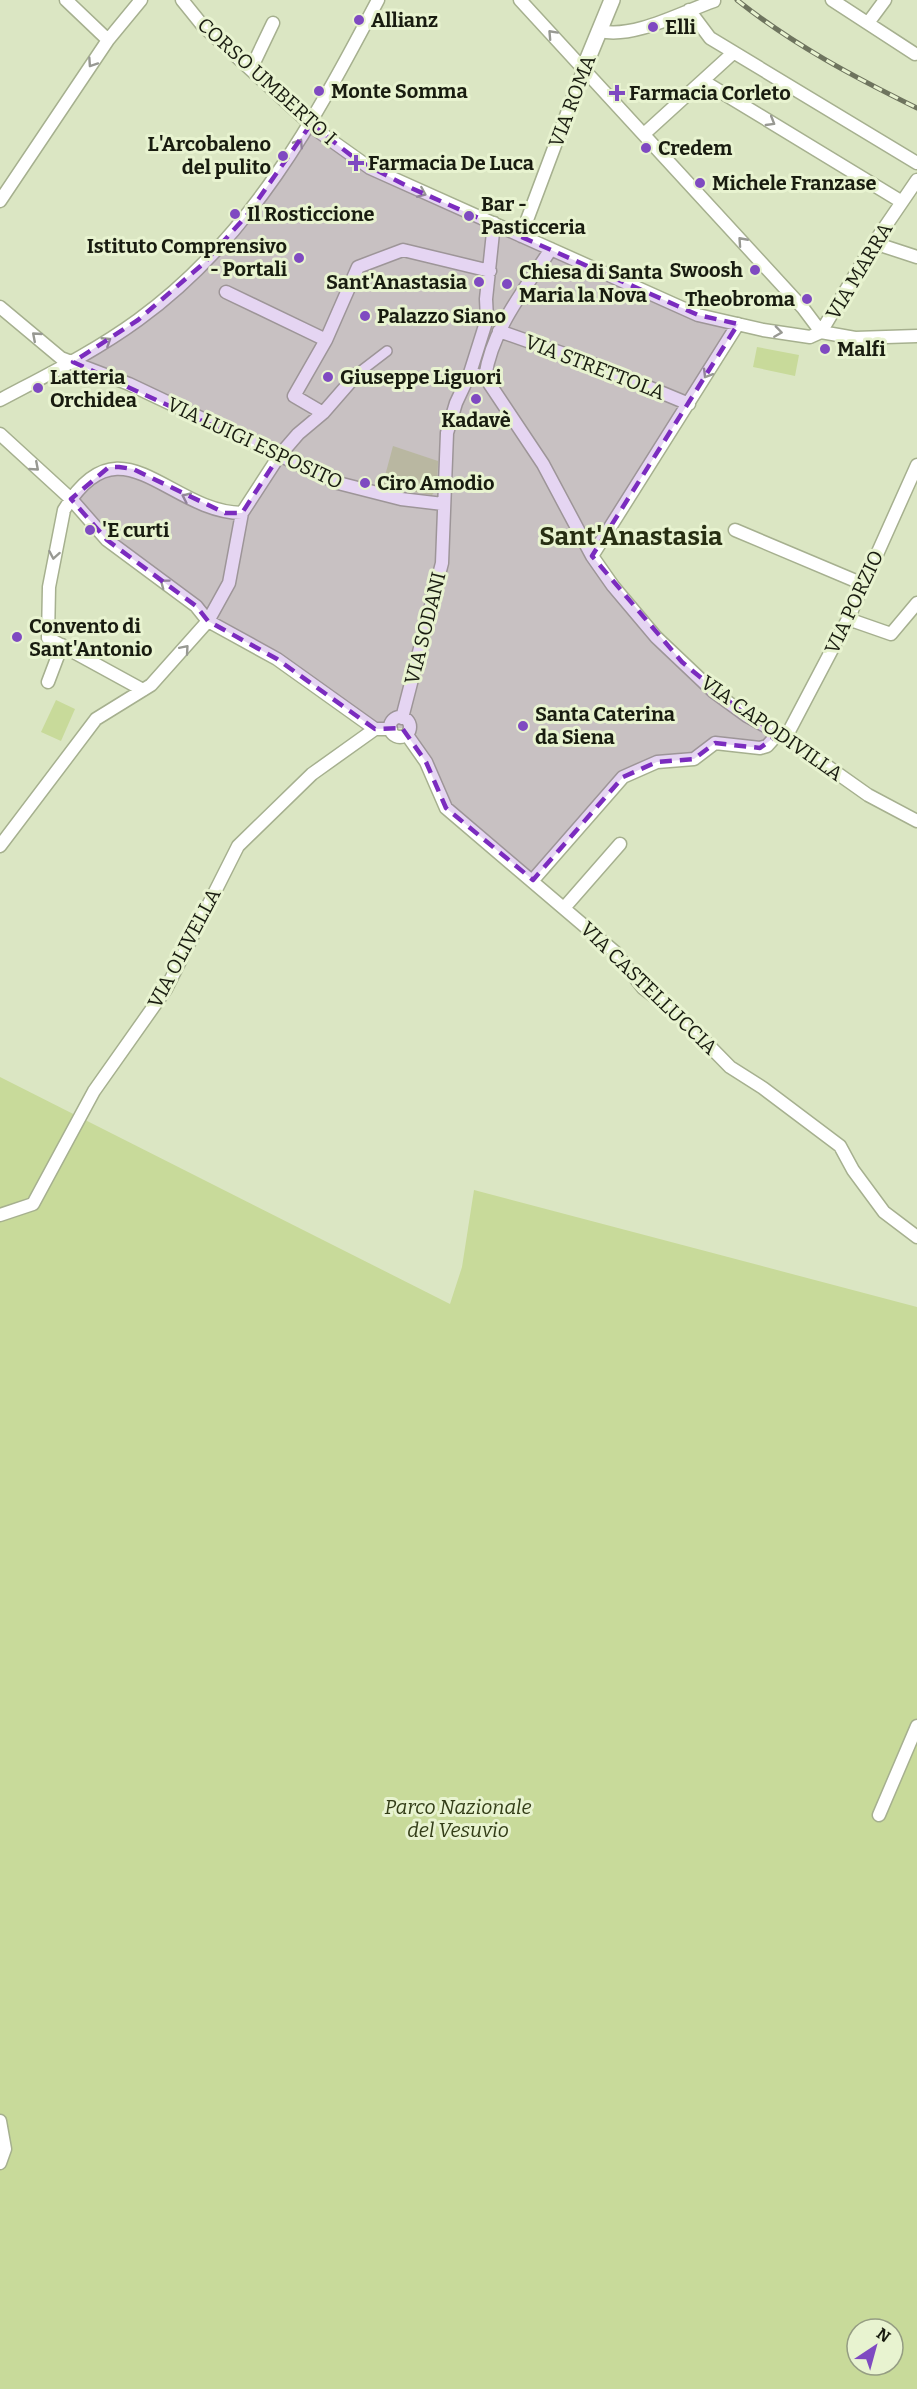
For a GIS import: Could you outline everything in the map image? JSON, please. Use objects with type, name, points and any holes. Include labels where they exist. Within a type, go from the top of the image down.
[{"type":"street","points":[[66,0],[108,40]]},
{"type":"street","points":[[0,201],[108,40],[141,0]]},
{"type":"street","name":"CORSO UMBERTO I","points":[[182,0],[203,26],[327,139],[370,168],[698,315],[810,337],[821,332],[855,338],[917,336]]},
{"type":"street","points":[[0,400],[73,362],[138,320],[204,263],[248,214],[311,124],[378,0]]},
{"type":"street","points":[[520,0],[795,299],[821,332]]},
{"type":"street","name":"VIA ROMA","points":[[521,236],[612,0]]},
{"type":"street","points":[[832,0],[915,54]]},
{"type":"street","points":[[868,23],[885,0]]},
{"type":"street","points":[[600,31],[608,33],[646,27],[714,1]]},
{"type":"street","points":[[689,10],[710,38],[733,54],[917,164]]},
{"type":"street","points":[[251,69],[273,23]]},
{"type":"street","points":[[644,134],[733,54]]},
{"type":"street","points":[[703,81],[902,202]]},
{"type":"street","name":"VIA MARRA","points":[[821,332],[874,243],[917,180]]},
{"type":"street","name":"VIA SODANI","points":[[402,718],[442,564],[444,465],[449,421],[470,373],[487,320],[486,299],[494,223]]},
{"type":"street","points":[[874,243],[917,257]]},
{"type":"street","points":[[470,373],[484,377],[499,331],[551,249]]},
{"type":"street","points":[[323,414],[294,396],[326,340],[358,267],[403,250],[490,271]]},
{"type":"street","points":[[226,292],[326,340]]},
{"type":"street","name":"VIA LUIGI ESPOSITO","points":[[0,307],[61,358],[129,384],[338,483],[401,499],[443,504]]},
{"type":"street","points":[[592,556],[738,324]]},
{"type":"street","name":"VIA STRETTOLA","points":[[499,331],[580,359],[689,404]]},
{"type":"street","points":[[0,846],[96,719],[143,690],[183,652],[208,621],[226,591],[242,513],[279,456],[298,434],[323,414],[357,374],[387,351]]},
{"type":"street","name":"VIA CAPODIVILLA","points":[[484,377],[543,464],[592,556],[613,586],[656,637],[714,692],[747,716],[786,737],[868,795],[917,821]]},
{"type":"street","points":[[0,434],[70,499],[107,540],[196,606],[208,621],[277,659],[375,729],[391,729],[399,737],[407,735],[410,726],[402,718],[393,720],[391,729]]},
{"type":"street","name":"VIA PORZIO","points":[[786,737],[848,619],[917,465]]},
{"type":"street","points":[[143,690],[48,638],[49,587],[58,532],[64,510],[70,499],[109,467],[119,467],[133,469],[190,500],[216,510],[242,513]]},
{"type":"street","points":[[735,530],[863,584]]},
{"type":"street","points":[[848,619],[891,634],[917,603]]},
{"type":"street","points":[[48,682],[62,645]]},
{"type":"street","name":"VIA OLIVELLA","points":[[0,1215],[33,1204],[94,1091],[166,989],[238,846],[312,774],[375,729]]},
{"type":"street","name":"VIA CASTELLUCCIA","points":[[407,735],[417,746],[438,784],[446,808],[615,952],[643,988],[679,1015],[730,1067],[754,1082],[840,1146],[853,1170],[884,1212],[917,1237]]},
{"type":"street","points":[[533,880],[623,777],[657,762],[693,759],[715,743],[760,748],[767,746],[776,736],[786,737]]},
{"type":"street","points":[[564,908],[620,844]]},
{"type":"street","points":[[879,1815],[917,1726]]},
{"type":"street","points":[[0,2121],[5,2149],[0,2163]]},
{"type":"highlighted area","points":[[311,124],[357,160],[411,188],[698,315],[738,324],[592,556],[682,662],[747,716],[786,737],[776,736],[760,748],[715,743],[694,759],[657,762],[623,777],[533,880],[446,808],[426,762],[402,728],[375,729],[277,659],[208,621],[196,606],[107,540],[71,499],[109,467],[119,467],[133,469],[225,513],[242,513],[279,456],[73,362],[138,320],[204,263],[248,214]]},
{"type":"green space","points":[[757,347],[799,355],[795,376],[753,367]]},
{"type":"green space","points":[[393,446],[438,461],[437,489],[432,495],[382,487]]},
{"type":"green space","points":[[56,700],[75,709],[61,741],[41,732]]},
{"type":"green space","name":"Parco Nazionale del Vesuvio","points":[[0,1077],[450,1304],[462,1267],[474,1190],[917,1307],[917,2389],[0,2389]]},
{"type":"railway","points":[[737,0],[779,31],[824,59],[917,108]]},
{"type":"place","name":"Allianz","points":[[359,20]]},
{"type":"place","name":"Elli","points":[[653,27]]},
{"type":"place","name":"Monte Somma","points":[[319,91]]},
{"type":"place","name":"Farmacia Corleto","points":[[617,93]]},
{"type":"place","name":"Credem","points":[[646,148]]},
{"type":"place","name":"L'Arcobaleno del pulito","points":[[283,156]]},
{"type":"place","name":"Farmacia De Luca","points":[[356,163]]},
{"type":"place","name":"Michele Franzase","points":[[700,183]]},
{"type":"place","name":"Il Rosticcione","points":[[235,214]]},
{"type":"place","name":"Bar - Pasticceria","points":[[469,216]]},
{"type":"place","name":"Istituto Comprensivo - Portali","points":[[299,258]]},
{"type":"place","name":"Swoosh","points":[[755,270]]},
{"type":"place","name":"Sant'Anastasia","points":[[479,282]]},
{"type":"place","name":"Chiesa di Santa Maria la Nova","points":[[507,284]]},
{"type":"place","name":"Theobroma","points":[[807,299]]},
{"type":"place","name":"Palazzo Siano","points":[[365,316]]},
{"type":"place","name":"Malfi","points":[[825,349]]},
{"type":"place","name":"Giuseppe Liguori","points":[[328,377]]},
{"type":"place","name":"Latteria Orchidea","points":[[38,388]]},
{"type":"place","name":"Kadavè","points":[[476,399]]},
{"type":"place","name":"Ciro Amodio","points":[[365,483]]},
{"type":"place","name":"'E curti","points":[[90,530]]},
{"type":"place","name":"Convento di Sant'Antonio","points":[[17,637]]},
{"type":"place","name":"Santa Caterina da Siena","points":[[523,726]]},
{"type":"district","name":"Sant'Anastasia","points":[[631,536]]}]
